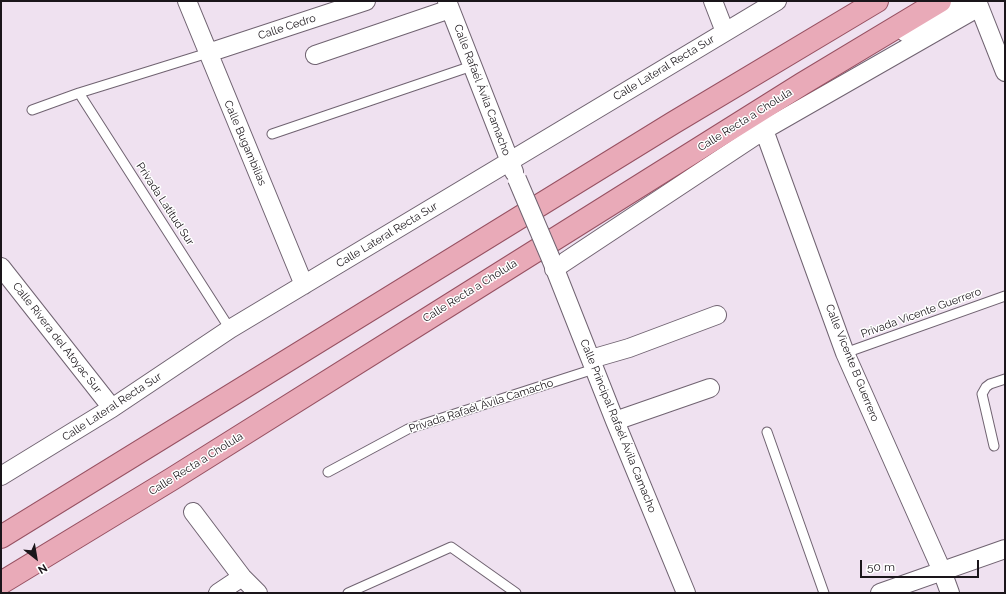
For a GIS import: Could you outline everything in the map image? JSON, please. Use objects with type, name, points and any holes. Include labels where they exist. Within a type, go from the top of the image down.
[{"type":"main road","points":[[1,537],[673,123],[877,1]]},
{"type":"main road","name":"Calle Recta a Cholula","points":[[1,584],[172,479],[802,84],[940,1]]},
{"type":"main road","points":[[802,84],[974,3]]},
{"type":"street","name":"Calle Bugambilias","points":[[186,1],[304,285]]},
{"type":"street","name":"Calle Cedro","points":[[208,53],[366,1]]},
{"type":"street","points":[[712,1],[725,32]]},
{"type":"street","name":"Calle Lateral Recta Sur","points":[[1,476],[112,408],[230,329],[777,1]]},
{"type":"street","points":[[552,264],[764,130],[974,3],[1005,72]]},
{"type":"street","points":[[315,55],[448,5]]},
{"type":"street","name":"Calle Rafaél Ávila Camacho","points":[[448,5],[552,264]]},
{"type":"street","name":"Calle Vicente B Guerrero","points":[[764,130],[845,353],[942,571],[950,593]]},
{"type":"street","name":"Calle Principal Rafaél Ávila Camacho","points":[[552,264],[686,593]]},
{"type":"street","name":"Calle Rivera del Atoyac Sur","points":[[1,267],[112,408]]},
{"type":"street","name":"Privada Rafaél Ávila Camacho","points":[[592,364],[717,314]]},
{"type":"street","points":[[615,421],[710,388]]},
{"type":"street","points":[[193,512],[242,577],[258,593]]},
{"type":"street","points":[[880,593],[1005,549]]},
{"type":"street","points":[[218,593],[242,577]]},
{"type":"lane","points":[[32,110],[80,93],[208,53]]},
{"type":"lane","points":[[272,134],[472,66]]},
{"type":"lane","name":"Privada Latitud Sur","points":[[80,93],[230,329]]},
{"type":"lane","name":"Privada Vicente Guerrero","points":[[845,353],[1005,296]]},
{"type":"lane","name":"Privada Rafaél Ávila Camacho","points":[[328,472],[408,429],[592,364]]},
{"type":"lane","points":[[994,446],[982,394],[986,387],[990,384],[1005,379]]},
{"type":"lane","points":[[767,432],[824,593]]},
{"type":"lane","points":[[348,593],[451,546],[516,593]]}]
